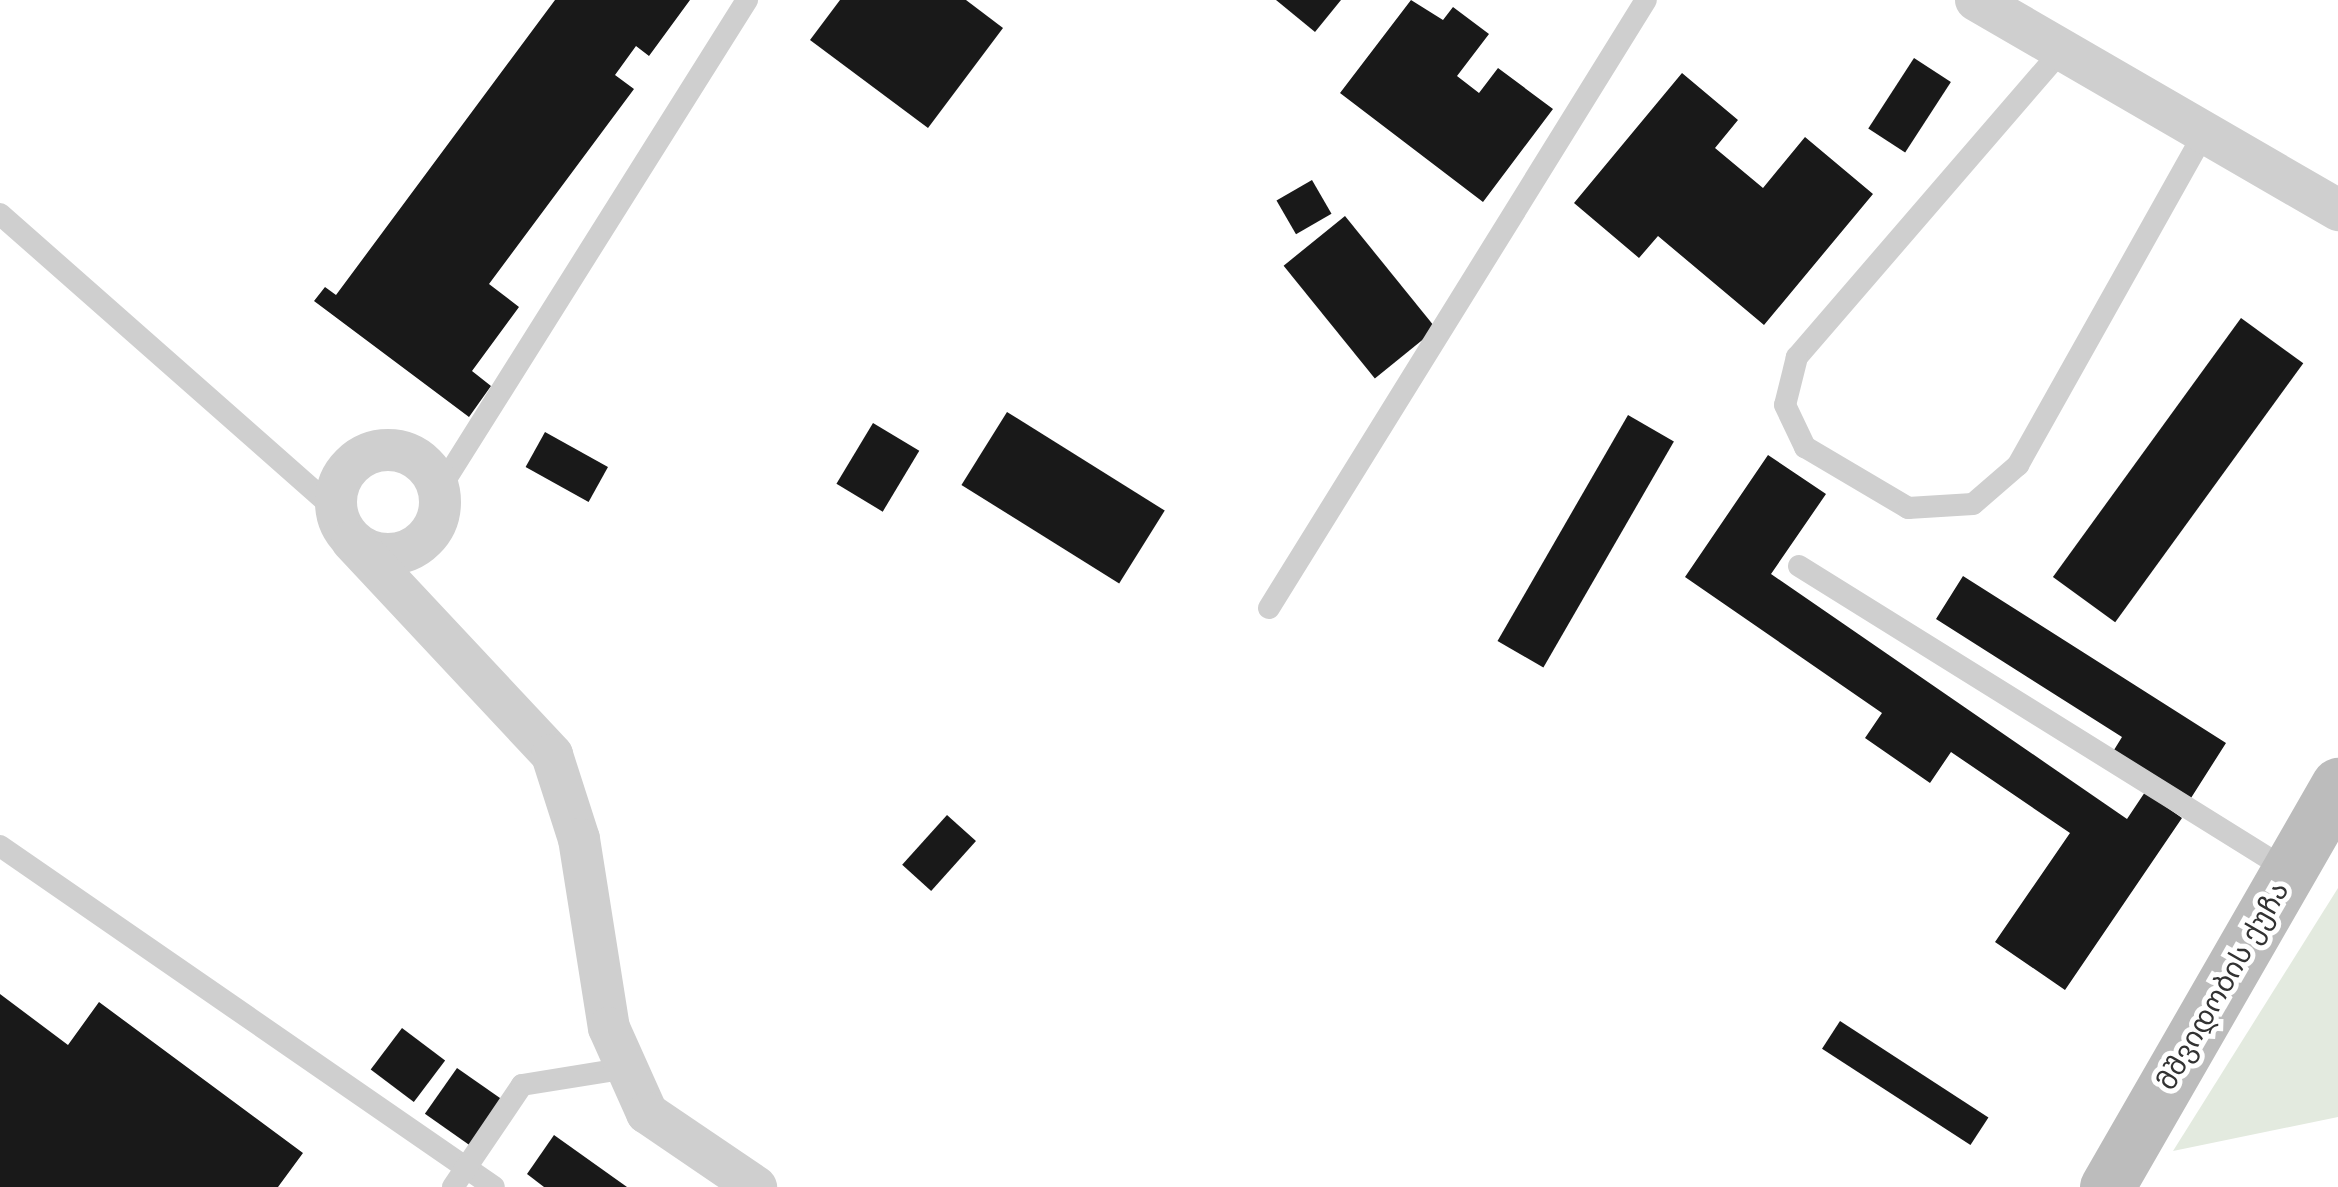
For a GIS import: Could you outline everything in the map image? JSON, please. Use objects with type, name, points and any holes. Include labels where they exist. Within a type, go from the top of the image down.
[{"type":"main road","name":"მშვიდობის ქუჩა","points":[[2107,1187],[2338,784]]},
{"type":"street","points":[[1976,0],[2338,210]]},
{"type":"street","points":[[344,525],[382,554],[414,548],[436,523],[440,490],[406,452],[370,452],[343,474],[344,525],[552,755],[579,839],[609,1028],[647,1113],[756,1187]]},
{"type":"lane","points":[[440,490],[747,0]]},
{"type":"lane","points":[[1269,608],[1646,0]]},
{"type":"lane","points":[[2062,50],[1798,357],[1785,405],[1805,447],[1908,508],[1973,504],[2018,465],[2204,133]]},
{"type":"lane","points":[[0,214],[344,525]]},
{"type":"lane","points":[[1799,566],[2289,871]]},
{"type":"lane","points":[[0,846],[459,1177],[494,1187]]},
{"type":"lane","points":[[459,1177],[522,1084],[627,1068]]},
{"type":"shaded area","points":[[2338,888],[2338,1117],[2173,1151]]},
{"type":"building","points":[[555,0],[690,0],[649,56],[636,46],[615,75],[634,89],[489,284],[519,307],[472,371],[491,386],[469,417],[314,301],[325,287],[336,295]]},
{"type":"building","points":[[840,0],[966,0],[1003,28],[928,128],[810,40]]},
{"type":"building","points":[[1276,0],[1341,0],[1315,32]]},
{"type":"building","points":[[1411,0],[1443,20],[1453,7],[1489,34],[1457,76],[1479,93],[1498,68],[1553,109],[1483,202],[1340,93]]},
{"type":"building","points":[[1914,58],[1951,82],[1905,152],[1868,128]]},
{"type":"building","points":[[1682,73],[1738,120],[1715,148],[1763,188],[1805,137],[1873,194],[1764,325],[1658,236],[1639,258],[1574,203]]},
{"type":"building","points":[[1312,180],[1332,214],[1296,234],[1276,200]]},
{"type":"building","points":[[1345,216],[1436,329],[1375,378],[1284,266]]},
{"type":"building","points":[[2241,318],[2303,363],[2115,622],[2053,577]]},
{"type":"building","points":[[1007,412],[1165,511],[1119,583],[961,485]]},
{"type":"building","points":[[1628,415],[1674,442],[1543,668],[1498,641]]},
{"type":"building","points":[[873,423],[919,451],[883,512],[836,484]]},
{"type":"building","points":[[545,432],[608,467],[589,502],[526,467]]},
{"type":"building","points":[[1768,455],[1826,494],[1771,574],[2127,819],[2145,792],[2182,818],[2065,990],[1995,942],[2070,833],[1951,752],[1930,783],[1865,738],[1882,713],[1685,577]]},
{"type":"building","points":[[1963,576],[2226,743],[2191,798],[2114,750],[2122,737],[1936,619]]},
{"type":"building","points":[[947,815],[976,841],[931,891],[902,865]]},
{"type":"building","points":[[0,994],[68,1045],[99,1002],[303,1153],[278,1187],[0,1187]]},
{"type":"building","points":[[1840,1021],[1988,1117],[1970,1145],[1822,1049]]},
{"type":"building","points":[[402,1028],[445,1060],[414,1102],[371,1070]]},
{"type":"building","points":[[457,1068],[503,1100],[471,1146],[425,1114]]},
{"type":"building","points":[[554,1135],[627,1187],[544,1187],[527,1174]]}]
